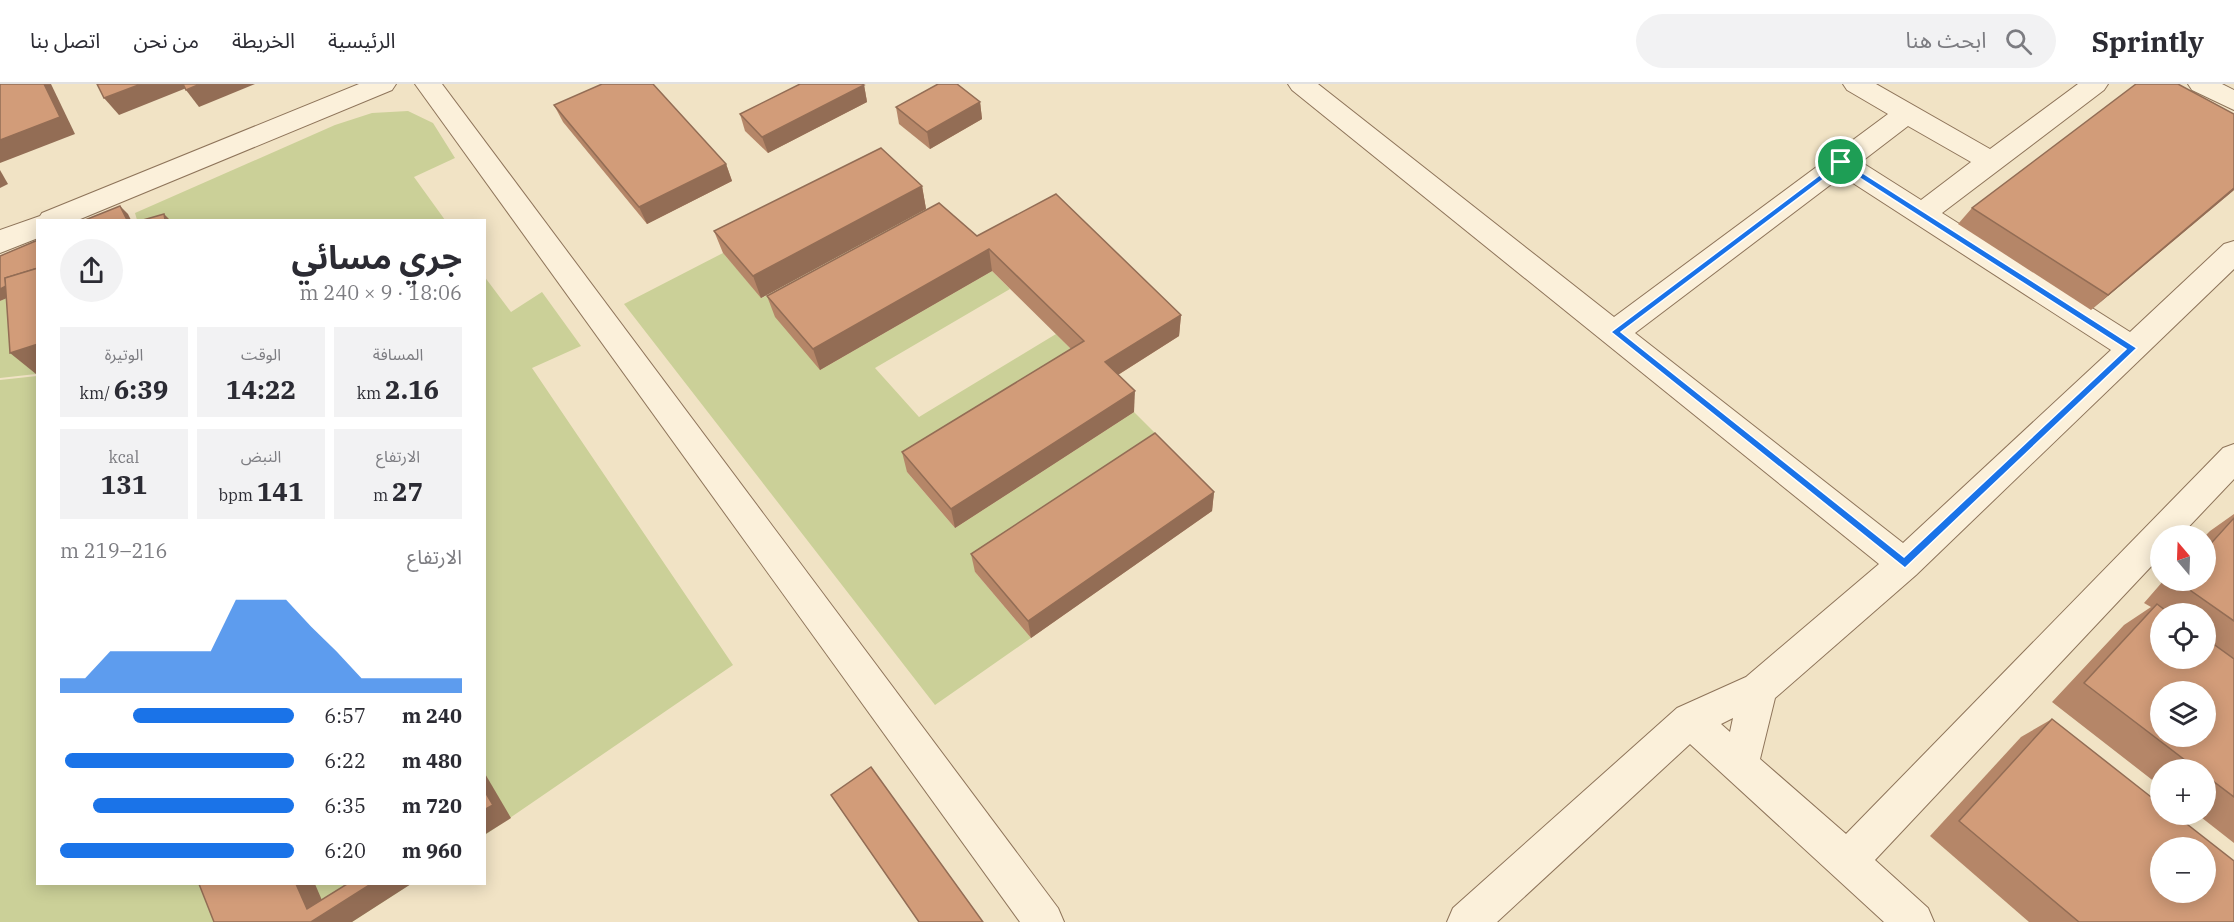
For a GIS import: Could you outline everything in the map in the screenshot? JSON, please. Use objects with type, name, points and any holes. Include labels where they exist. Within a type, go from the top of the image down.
[{"type":"lane","points":[[54,219],[383,84]]},
{"type":"lane","points":[[428,84],[1044,922]]},
{"type":"lane","points":[[1300,84],[1905,564]]},
{"type":"lane","points":[[1856,84],[1992,162]]},
{"type":"lane","points":[[1921,214],[2095,84]]},
{"type":"lane","points":[[2201,84],[2234,101]]},
{"type":"lane","points":[[1615,332],[1907,113]]},
{"type":"lane","points":[[1841,162],[2133,348]]},
{"type":"lane","points":[[0,242],[36,227]]},
{"type":"lane","points":[[1467,922],[1690,720],[1759,689],[1905,564],[2234,252]]},
{"type":"lane","points":[[1847,861],[2234,456]]},
{"type":"lane","points":[[1740,765],[1759,689]]},
{"type":"lane","points":[[1690,720],[1914,922]]},
{"type":"green space","points":[[408,111],[433,123],[455,158],[414,177],[444,219],[137,219],[135,213],[335,125],[372,113]]},
{"type":"green space","points":[[926,209],[943,226],[820,370],[992,271],[1010,289],[875,368],[919,417],[1056,334],[1084,362],[907,472],[955,528],[1134,412],[1166,444],[975,572],[1031,638],[935,705],[624,304],[723,253],[762,298]]},
{"type":"green space","points":[[486,279],[511,312],[542,292],[581,346],[532,368],[733,665],[486,834]]},
{"type":"green space","points":[[36,285],[36,374],[0,378],[0,301]]},
{"type":"green space","points":[[36,376],[36,885],[409,885],[352,922],[0,922],[0,380]]},
{"type":"building","points":[[0,84],[44,84],[60,117],[0,140]]},
{"type":"building","points":[[97,84],[141,84],[104,98]]},
{"type":"building","points":[[183,84],[200,84],[186,90]]},
{"type":"building","points":[[602,84],[653,84],[726,164],[639,207],[554,105]]},
{"type":"building","points":[[800,84],[864,85],[762,137],[740,114]]},
{"type":"building","points":[[938,84],[957,84],[980,102],[927,132],[896,107]]},
{"type":"building","points":[[2136,84],[2178,84],[2234,114],[2234,188],[2108,295],[1972,208]]},
{"type":"building","points":[[881,148],[922,186],[753,276],[714,231]]},
{"type":"building","points":[[1056,194],[1181,315],[1105,362],[1135,391],[951,509],[902,452],[1084,341],[989,249],[813,349],[767,296],[939,203],[977,236]]},
{"type":"building","points":[[120,206],[126,219],[88,219]]},
{"type":"building","points":[[164,214],[165,219],[146,219]]},
{"type":"building","points":[[36,241],[36,269],[5,278],[6,286],[0,289],[0,256]]},
{"type":"building","points":[[36,269],[36,345],[10,353],[5,278]]},
{"type":"building","points":[[1155,433],[1214,492],[1028,621],[971,554]]},
{"type":"building","points":[[2234,518],[2234,621],[2216,608],[2216,603],[2208,603],[2191,591],[2216,591],[2216,538]]},
{"type":"building","points":[[2150,612],[2150,669],[2216,669],[2216,646],[2234,659],[2234,797],[2216,783],[2216,759],[2184,759],[2168,747],[2216,747],[2216,681],[2150,681],[2150,733],[2084,683]]},
{"type":"building","points":[[2052,719],[2150,796],[2150,825],[2188,825],[2203,837],[2150,837],[2150,903],[2216,903],[2216,847],[2234,861],[2234,922],[2079,922],[1959,821]]},
{"type":"building","points":[[871,767],[983,922],[919,922],[831,795]]},
{"type":"building","points":[[486,793],[493,805],[486,809]]},
{"type":"building","points":[[199,885],[296,885],[307,909],[345,885],[369,885],[311,922],[214,922]]},
{"type":"route","points":[[1841,162],[2133,348],[1905,564],[1615,332],[1841,162]]}]
